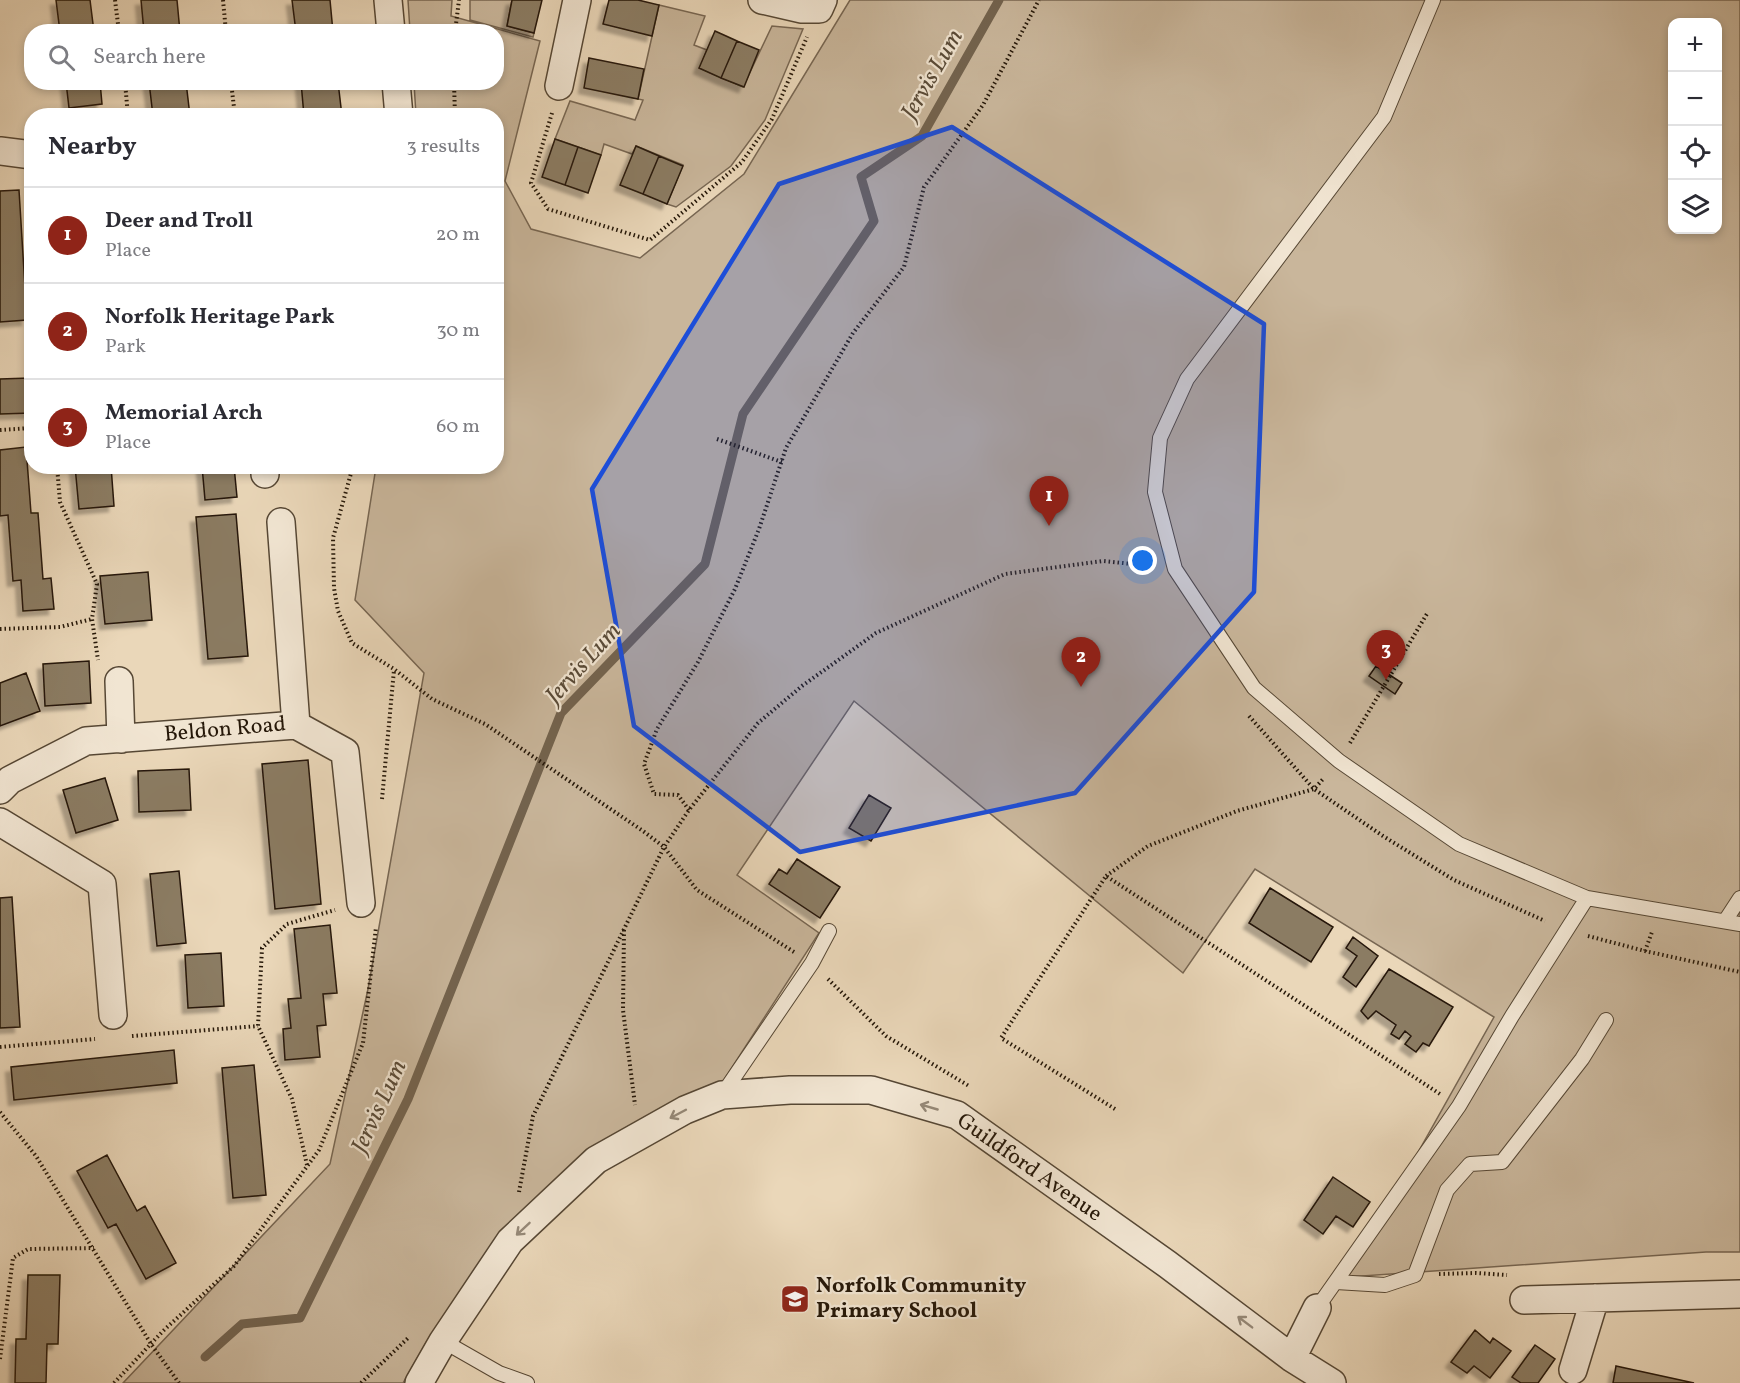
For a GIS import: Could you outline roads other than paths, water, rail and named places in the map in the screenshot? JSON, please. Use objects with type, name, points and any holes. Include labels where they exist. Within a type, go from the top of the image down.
[{"type":"street","points":[[388,0],[390,24]]},
{"type":"street","points":[[559,86],[577,0]]},
{"type":"street","points":[[762,0],[801,9],[821,5]]},
{"type":"street","points":[[397,90],[398,108]]},
{"type":"street","points":[[0,151],[24,154]]},
{"type":"street","name":"Beldon Road","points":[[0,790],[10,780],[86,741],[296,725],[281,522]]},
{"type":"street","points":[[119,681],[122,739]]},
{"type":"street","points":[[296,725],[345,752],[361,903]]},
{"type":"street","points":[[0,822],[102,884],[112,1016]]},
{"type":"street","name":"Guildford Avenue","points":[[419,1383],[443,1341],[510,1241],[596,1160],[685,1110],[722,1095],[790,1090],[871,1090],[957,1115],[1167,1263],[1292,1358],[1332,1383]]},
{"type":"street","points":[[1524,1300],[1740,1294]]},
{"type":"street","points":[[1573,1370],[1595,1298]]},
{"type":"street","points":[[1292,1358],[1317,1308]]},
{"type":"lane","points":[[1433,0],[1384,117],[1187,379],[1160,438],[1155,492],[1174,569],[1254,688],[1339,761],[1459,844],[1587,898],[1740,924]]},
{"type":"lane","points":[[1317,1308],[1459,1106],[1512,1016],[1587,898]]},
{"type":"lane","points":[[1725,921],[1740,898]]},
{"type":"lane","points":[[722,1095],[812,963],[829,931]]},
{"type":"lane","points":[[1336,1282],[1385,1285],[1414,1275],[1447,1190],[1470,1164],[1502,1162],[1582,1059],[1606,1020]]},
{"type":"lane","points":[[443,1341],[499,1373],[527,1383]]},
{"type":"waterway","name":"Jervis Lum","points":[[205,1357],[242,1324],[300,1318],[408,1099],[561,713],[705,564],[743,414],[874,221],[861,177],[922,136],[999,0]]},
{"type":"place","name":"Deer and Troll","points":[[1049,526]]},
{"type":"place","name":"Memorial Arch","points":[[1386,680]]},
{"type":"place","name":"Norfolk Heritage Park","points":[[1081,687]]},
{"type":"place","name":"Norfolk Community Primary School","points":[[795,1299]]}]
